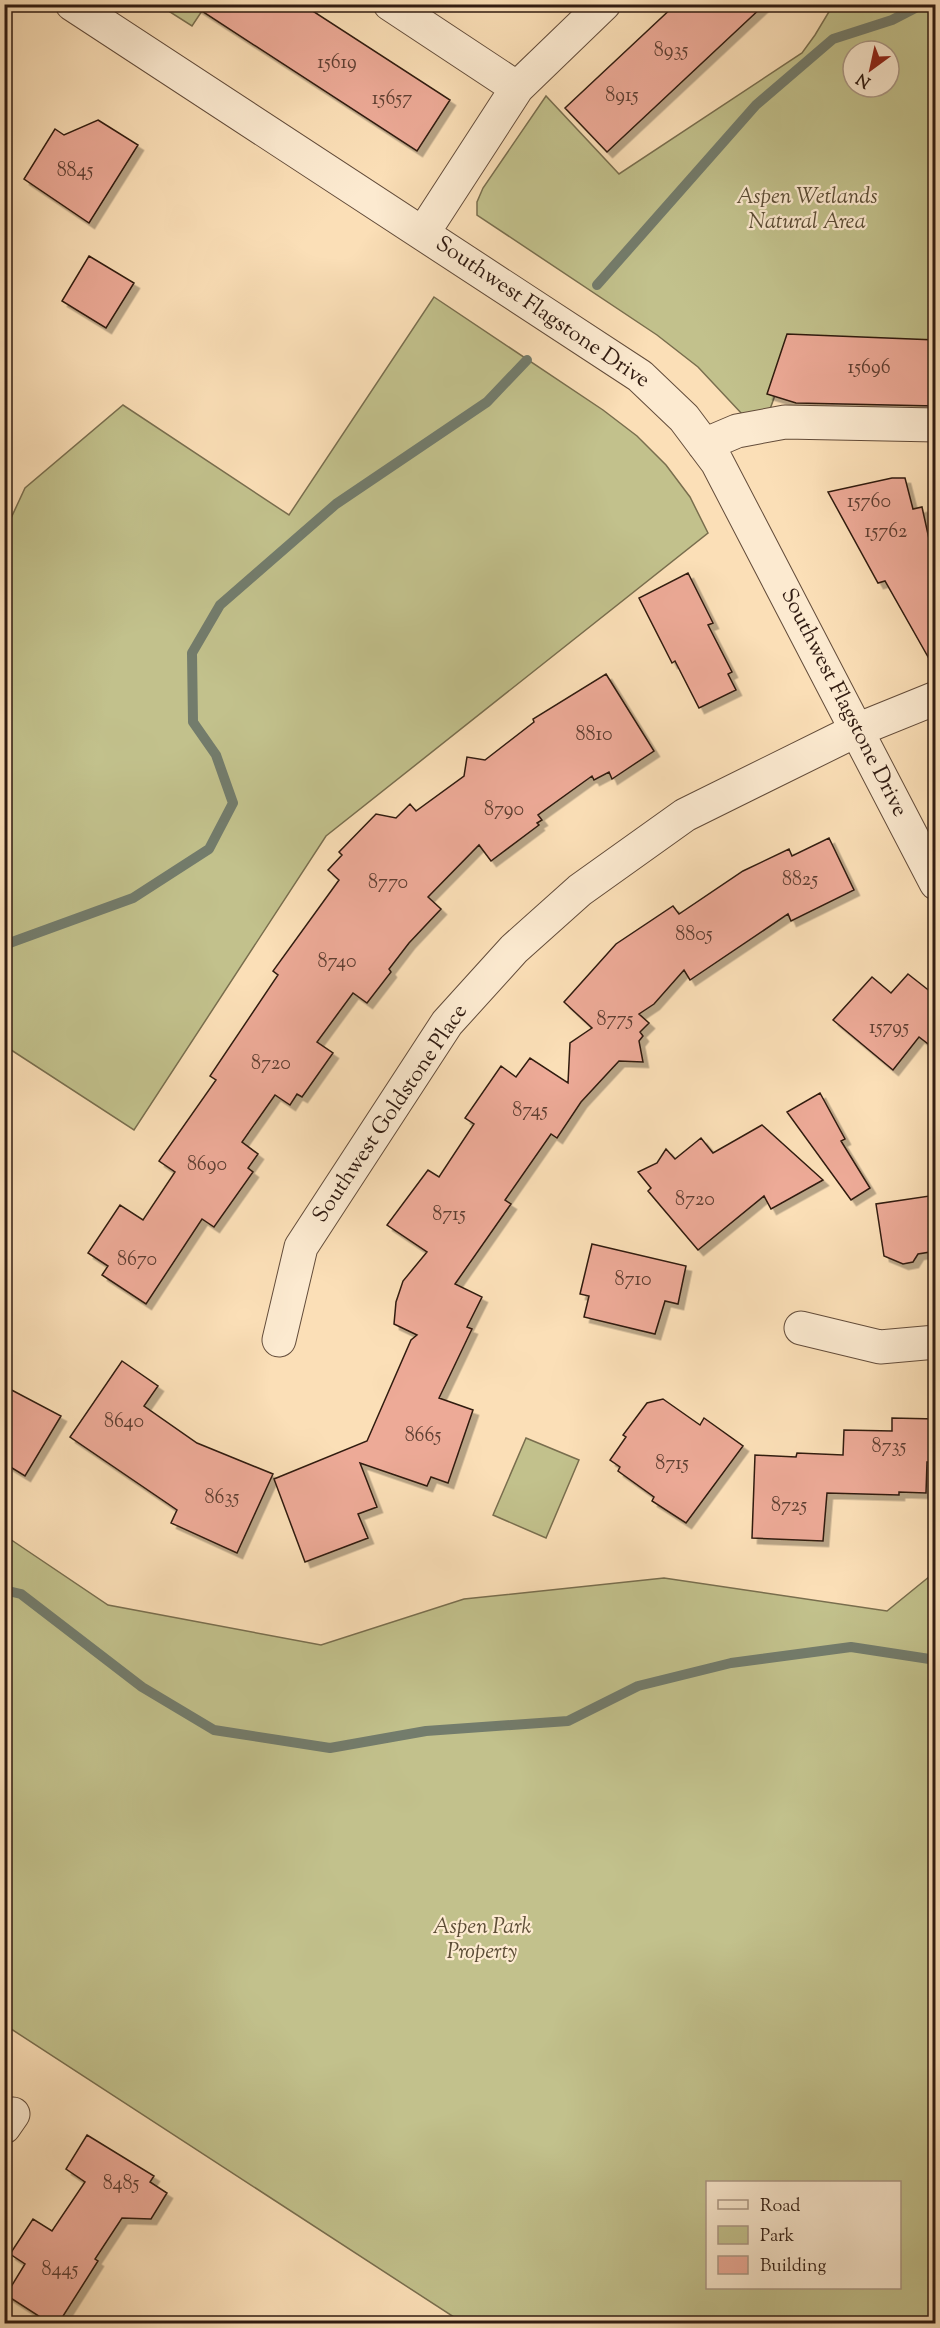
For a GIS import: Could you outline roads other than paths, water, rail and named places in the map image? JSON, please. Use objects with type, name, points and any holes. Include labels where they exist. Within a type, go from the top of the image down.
[{"type":"street","name":"Southwest Flagstone Drive","points":[[72,4],[640,376],[684,418],[717,462],[936,883]]},
{"type":"street","points":[[390,4],[517,88]]},
{"type":"street","points":[[423,233],[517,88],[604,4]]},
{"type":"street","points":[[704,445],[737,431],[785,422],[935,429]]},
{"type":"street","name":"Southwest Goldstone Place","points":[[279,1340],[301,1247],[447,1023],[514,949],[580,890],[685,815],[857,730],[936,698]]},
{"type":"street","points":[[801,1328],[880,1347],[936,1342]]},
{"type":"waterway","points":[[597,285],[756,105],[833,39],[892,20],[923,4]]},
{"type":"waterway","points":[[4,945],[133,898],[209,849],[233,803],[216,755],[193,722],[192,653],[220,605],[336,504],[487,402],[527,360]]},
{"type":"waterway","points":[[4,1590],[21,1594],[142,1687],[214,1730],[330,1748],[426,1731],[568,1721],[638,1686],[731,1663],[851,1647],[936,1660]]},
{"type":"park label","name":"Aspen Wetlands Natural Area","points":[[807,210]]},
{"type":"park label","name":"Aspen Park Property","points":[[482,1940]]}]
